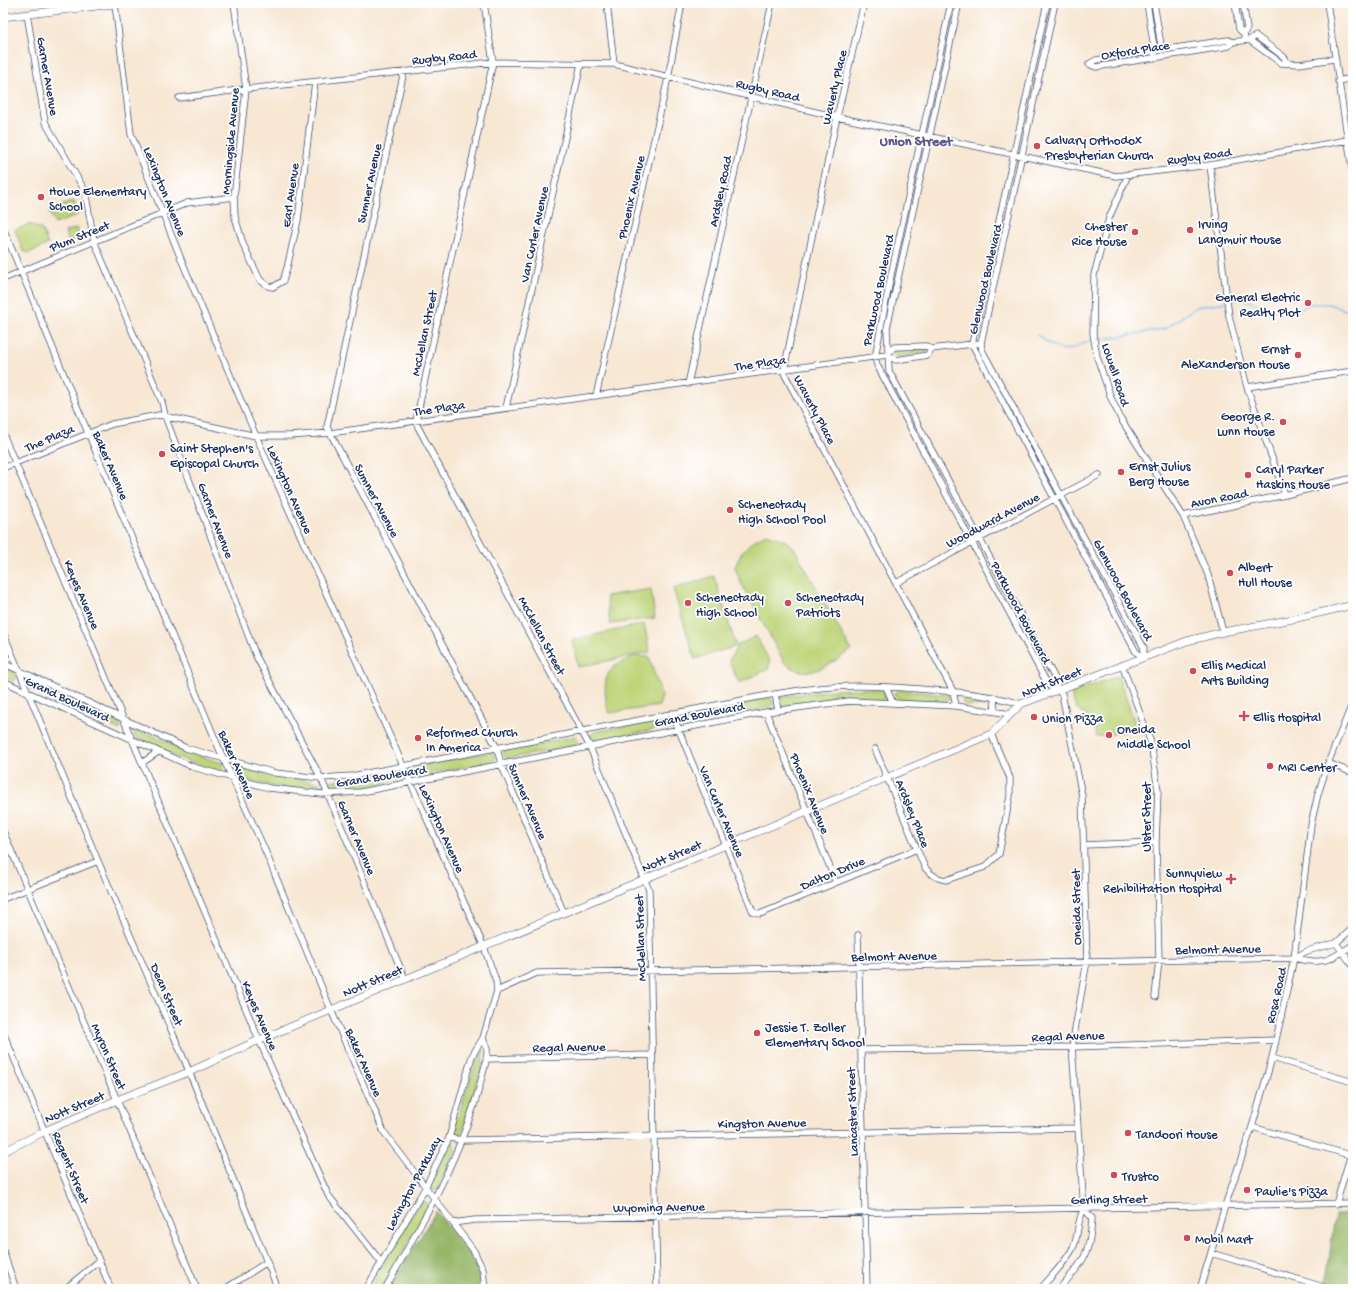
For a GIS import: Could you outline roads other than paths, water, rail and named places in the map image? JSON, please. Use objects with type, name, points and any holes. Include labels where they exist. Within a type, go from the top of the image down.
[{"type":"main road","points":[[3,17],[119,3]]},
{"type":"main road","name":"Nott Street","points":[[3,1152],[45,1131],[117,1100],[189,1072],[259,1040],[991,734],[1021,704],[1187,641],[1353,605]]},
{"type":"street","name":"Lexington Avenue","points":[[119,3],[131,134],[164,213],[181,260],[256,436],[484,947]]},
{"type":"street","name":"Morningside Avenue","points":[[234,3],[246,89],[234,197],[237,228],[259,278]]},
{"type":"street","name":"McClellan Street","points":[[484,3],[493,62],[416,421],[589,745],[649,890],[657,1289]]},
{"type":"street","points":[[607,3],[614,64]]},
{"type":"street","name":"Phoenix Avenue","points":[[596,396],[668,78],[682,3]]},
{"type":"street","name":"Ardsley Road","points":[[688,384],[772,3]]},
{"type":"street","name":"Waverly Place","points":[[864,3],[837,117],[784,370],[785,375],[953,691],[956,706]]},
{"type":"street","name":"Parkwood Boulevard","points":[[951,3],[891,275],[875,357],[877,365],[1048,685],[1056,690],[1057,682],[889,371],[887,355],[887,328],[959,3]]},
{"type":"street","name":"Glenwood Boulevard","points":[[1047,3],[972,344],[1137,653],[1143,657],[1144,648],[982,350],[981,343],[1056,3]]},
{"type":"street","points":[[1147,3],[1155,54]]},
{"type":"street","points":[[1154,3],[1162,52]]},
{"type":"street","points":[[1235,3],[1239,29],[1247,40]]},
{"type":"street","points":[[1243,3],[1247,28],[1244,34]]},
{"type":"street","points":[[1327,3],[1334,58],[1353,174]]},
{"type":"street","name":"Garner Avenue","points":[[27,14],[44,118],[85,191],[94,241],[162,402],[165,416],[256,656],[321,778],[405,979]]},
{"type":"street","name":"Oxford Place","points":[[1155,54],[1096,60],[1089,64],[1096,67],[1155,54],[1162,52],[1229,46],[1232,42],[1247,40],[1256,36],[1284,57],[1288,63],[1299,64],[1334,58]]},
{"type":"street","name":"Rugby Road","points":[[179,98],[246,89],[493,62],[614,64],[837,117],[1116,176],[1210,165],[1347,140]]},
{"type":"street","name":"Van Curler Avenue","points":[[506,408],[581,64]]},
{"type":"street","name":"Sumner Avenue","points":[[404,71],[327,427],[497,748],[501,764],[564,913]]},
{"type":"street","points":[[1338,80],[1353,78]]},
{"type":"street","name":"Earl Avenue","points":[[259,278],[264,284],[274,287],[283,281],[287,268],[298,220],[315,82]]},
{"type":"street","points":[[1210,165],[1229,316],[1247,387],[1285,495]]},
{"type":"street","name":"Lowell Road","points":[[1128,175],[1109,218],[1094,275],[1093,332],[1097,357],[1111,398],[1121,418],[1183,516],[1208,575],[1223,632]]},
{"type":"street","name":"Plum Street","points":[[3,279],[187,203],[234,197]]},
{"type":"street","name":"Baker Avenue","points":[[3,228],[223,758],[264,848],[331,1010],[384,1132],[434,1201],[474,1251],[483,1270],[486,1289]]},
{"type":"street","name":"The Plaza","points":[[887,355],[894,347],[926,346],[931,349],[981,343]]},
{"type":"street","name":"The Plaza","points":[[3,468],[87,433],[122,421],[165,416],[256,436],[289,436],[330,433],[887,355],[896,360],[928,355],[931,349]]},
{"type":"street","points":[[1247,387],[1353,371]]},
{"type":"street","name":"Keyes Avenue","points":[[3,434],[259,1040],[328,1194],[381,1262]]},
{"type":"street","name":"Woodward Avenue","points":[[896,583],[1098,475]]},
{"type":"street","name":"Avon Road","points":[[1183,516],[1285,495],[1353,478]]},
{"type":"street","name":"Dean Street","points":[[3,632],[98,861],[189,1072],[278,1289]]},
{"type":"street","name":"Grand Boulevard","points":[[3,663],[19,669],[186,748],[275,773],[321,778],[352,776],[775,694],[857,686],[886,687],[953,691],[1021,704]]},
{"type":"street","name":"Ulster Street","points":[[1122,666],[1150,743],[1158,790],[1156,842],[1159,960],[1155,997]]},
{"type":"street","name":"Grand Boulevard","points":[[3,681],[28,690],[179,762],[269,788],[328,794],[361,792],[589,745],[766,712],[849,701],[956,706],[1011,714]]},
{"type":"street","points":[[886,687],[893,703]]},
{"type":"street","name":"Oneida Street","points":[[1056,690],[1062,694],[1082,796],[1087,961],[1072,1047],[1084,1209]]},
{"type":"street","points":[[775,694],[778,710]]},
{"type":"street","points":[[994,698],[995,711]]},
{"type":"street","points":[[35,708],[37,703],[45,699]]},
{"type":"street","name":"Rosa Road","points":[[1200,1289],[1225,1206],[1252,1127],[1272,1058],[1294,958],[1312,825],[1328,763],[1353,702]]},
{"type":"street","name":"Phoenix Avenue","points":[[766,712],[836,882]]},
{"type":"street","name":"Van Curler Avenue","points":[[672,713],[677,729],[725,845],[753,912],[756,914]]},
{"type":"street","name":"Ardsley Place","points":[[875,749],[925,868],[929,874],[946,880],[985,867],[999,854],[1010,796],[1010,778],[991,734]]},
{"type":"street","points":[[142,763],[158,752]]},
{"type":"street","points":[[1328,763],[1353,773]]},
{"type":"street","name":"Myron Street","points":[[3,831],[197,1289]]},
{"type":"street","points":[[1084,845],[1156,842]]},
{"type":"street","name":"Dalton Drive","points":[[756,914],[760,914],[917,849]]},
{"type":"street","points":[[3,899],[98,861]]},
{"type":"street","points":[[1294,958],[1307,951],[1336,943],[1353,928]]},
{"type":"street","name":"Lancaster Street","points":[[858,935],[860,966],[862,1131],[866,1213],[867,1289]]},
{"type":"street","points":[[1336,943],[1353,966]]},
{"type":"street","points":[[1294,958],[1310,962],[1322,962],[1353,945]]},
{"type":"street","name":"Lexington Parkway","points":[[366,1289],[425,1188],[449,1138],[472,1056],[483,1038],[497,991],[496,981],[484,947]]},
{"type":"street","name":"Belmont Avenue","points":[[497,991],[537,973],[1294,958]]},
{"type":"street","name":"Regent Street","points":[[3,1032],[111,1289]]},
{"type":"street","name":"Lexington Parkway","points":[[385,1289],[434,1201],[462,1140],[476,1100],[486,1059],[487,1049],[483,1038]]},
{"type":"street","name":"Regal Avenue","points":[[861,1050],[1072,1047],[1276,1040]]},
{"type":"street","name":"Regal Avenue","points":[[486,1059],[652,1055]]},
{"type":"street","points":[[1272,1058],[1353,1082]]},
{"type":"street","points":[[1252,1127],[1352,1155]]},
{"type":"street","name":"Kingston Avenue","points":[[449,1138],[462,1140],[655,1135],[1077,1128]]},
{"type":"street","points":[[1336,1204],[1352,1155],[1353,1146]]},
{"type":"street","name":"Gerling Street","points":[[866,1213],[1353,1203]]},
{"type":"street","points":[[1040,1289],[1074,1247],[1079,1218],[1084,1209],[1092,1218],[1088,1251],[1080,1264],[1059,1289]]},
{"type":"street","name":"Wyoming Avenue","points":[[453,1224],[475,1220],[866,1213]]},
{"type":"street","points":[[3,1251],[16,1289]]},
{"type":"street","points":[[1211,1253],[1327,1288]]},
{"type":"street","points":[[65,1289],[99,1260]]},
{"type":"street","points":[[225,1289],[267,1262]]},
{"type":"waterway","points":[[1229,301],[1241,298],[1272,310],[1301,309],[1309,304],[1328,304],[1346,310],[1353,310]]},
{"type":"waterway","points":[[1099,340],[1165,329],[1196,307],[1226,302]]},
{"type":"waterway","points":[[1037,335],[1054,347],[1064,350],[1074,348],[1087,341],[1091,341]]},
{"type":"place","name":"Calvary Orthodox Presbyterian Church","points":[[1037,146]]},
{"type":"place","name":"Howe Elementary School","points":[[41,197]]},
{"type":"place","name":"Irving Langmuir House","points":[[1190,230]]},
{"type":"place","name":"Chester Rice House","points":[[1135,232]]},
{"type":"place","name":"General Electric Realty Plot","points":[[1308,303]]},
{"type":"place","name":"Ernst Alexanderson House","points":[[1298,355]]},
{"type":"place","name":"George R. Lunn House","points":[[1283,422]]},
{"type":"place","name":"Saint Stephen's Episcopal Church","points":[[162,454]]},
{"type":"place","name":"Ernst Julius Berg House","points":[[1121,472]]},
{"type":"place","name":"Caryl Parker Haskins House","points":[[1248,475]]},
{"type":"place","name":"Schenectady High School Pool","points":[[730,510]]},
{"type":"place","name":"Albert Hull House","points":[[1230,573]]},
{"type":"place","name":"Schenectady High School","points":[[688,603]]},
{"type":"place","name":"Schenectady Patriots","points":[[788,603]]},
{"type":"place","name":"Ellis Medical Arts Building","points":[[1193,671]]},
{"type":"place","name":"Ellis Hospital","points":[[1244,716]]},
{"type":"place","name":"Union Pizza","points":[[1034,717]]},
{"type":"place","name":"Oneida Middle School","points":[[1109,735]]},
{"type":"place","name":"Reformed Church In America","points":[[418,738]]},
{"type":"place","name":"MRI Center","points":[[1270,766]]},
{"type":"place","name":"Sunnyview Rehibilitation Hospital","points":[[1231,879]]},
{"type":"place","name":"Jessie T. Zoller Elementary School","points":[[757,1033]]},
{"type":"place","name":"Tandoori House","points":[[1128,1133]]},
{"type":"place","name":"Trustco","points":[[1114,1175]]},
{"type":"place","name":"Paulie's Pizza","points":[[1247,1190]]},
{"type":"place","name":"Mobil Mart","points":[[1187,1238]]},
{"type":"district","name":"Union Street","points":[[916,140]]}]
